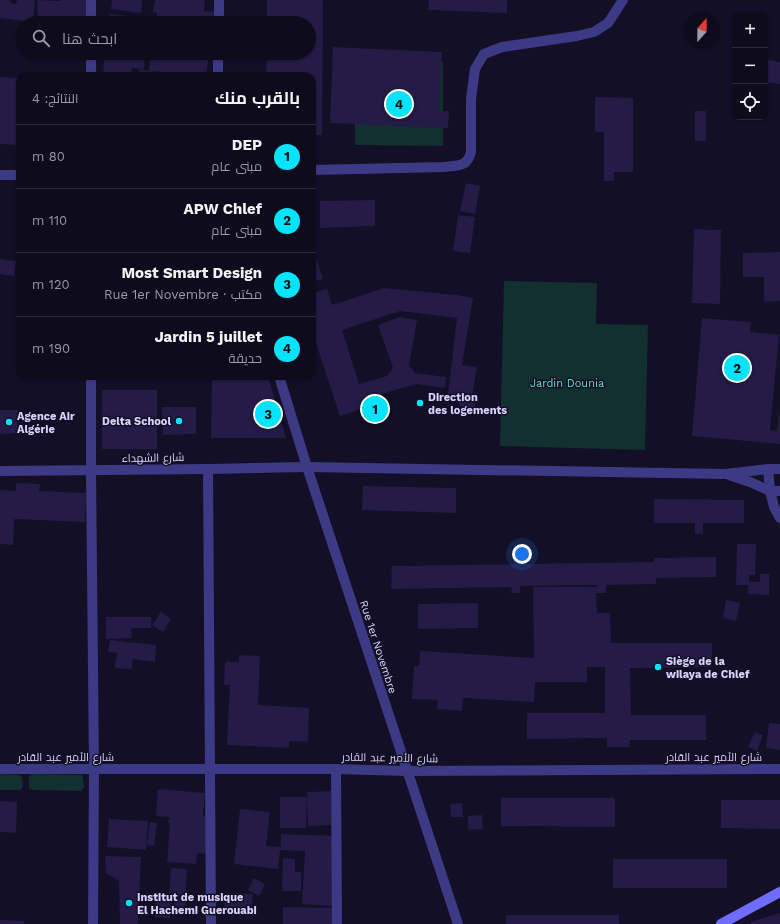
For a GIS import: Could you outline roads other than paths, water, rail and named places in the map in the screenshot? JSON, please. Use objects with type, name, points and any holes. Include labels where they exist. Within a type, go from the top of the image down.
[{"type":"main road","points":[[721,924],[780,892]]},
{"type":"street","points":[[91,0],[91,16]]},
{"type":"street","points":[[219,0],[219,16]]},
{"type":"street","points":[[316,170],[444,167],[467,163],[471,152],[471,99],[475,69],[484,54],[502,47],[577,36],[594,32],[608,23],[623,0]]},
{"type":"street","points":[[91,60],[91,72]]},
{"type":"street","points":[[218,60],[218,72]]},
{"type":"street","points":[[0,175],[16,175]]},
{"type":"street","points":[[91,380],[94,769],[92,924]]},
{"type":"street","name":"Rue 1er Novembre","points":[[280,380],[307,467],[458,924]]},
{"type":"street","name":"شارع الشهداء","points":[[0,471],[307,467],[725,474]]},
{"type":"street","points":[[208,469],[211,924]]},
{"type":"street","points":[[768,469],[775,491],[774,507],[780,518]]},
{"type":"street","points":[[725,474],[780,469]]},
{"type":"street","points":[[725,474],[775,491]]},
{"type":"street","name":"شارع الأمير عبد القادر","points":[[0,768],[336,769],[407,771],[780,769]]},
{"type":"street","points":[[336,769],[337,924]]},
{"type":"place","name":"Jardin 5 juillet","points":[[399,104]]},
{"type":"place","name":"APW Chlef","points":[[737,368]]},
{"type":"place","name":"Direction des logements","points":[[420,403]]},
{"type":"place","name":"DEP","points":[[375,409]]},
{"type":"place","name":"Most Smart Design","points":[[268,414]]},
{"type":"place","name":"Delta School","points":[[179,421]]},
{"type":"place","name":"Agence Air Algérie","points":[[9,422]]},
{"type":"place","name":"Siège de la wilaya de Chlef","points":[[658,667]]},
{"type":"place","name":"Institut de musique El Hachemi Guerouabi","points":[[129,903]]},
{"type":"park label","name":"Jardin Dounia","points":[[567,383]]}]
